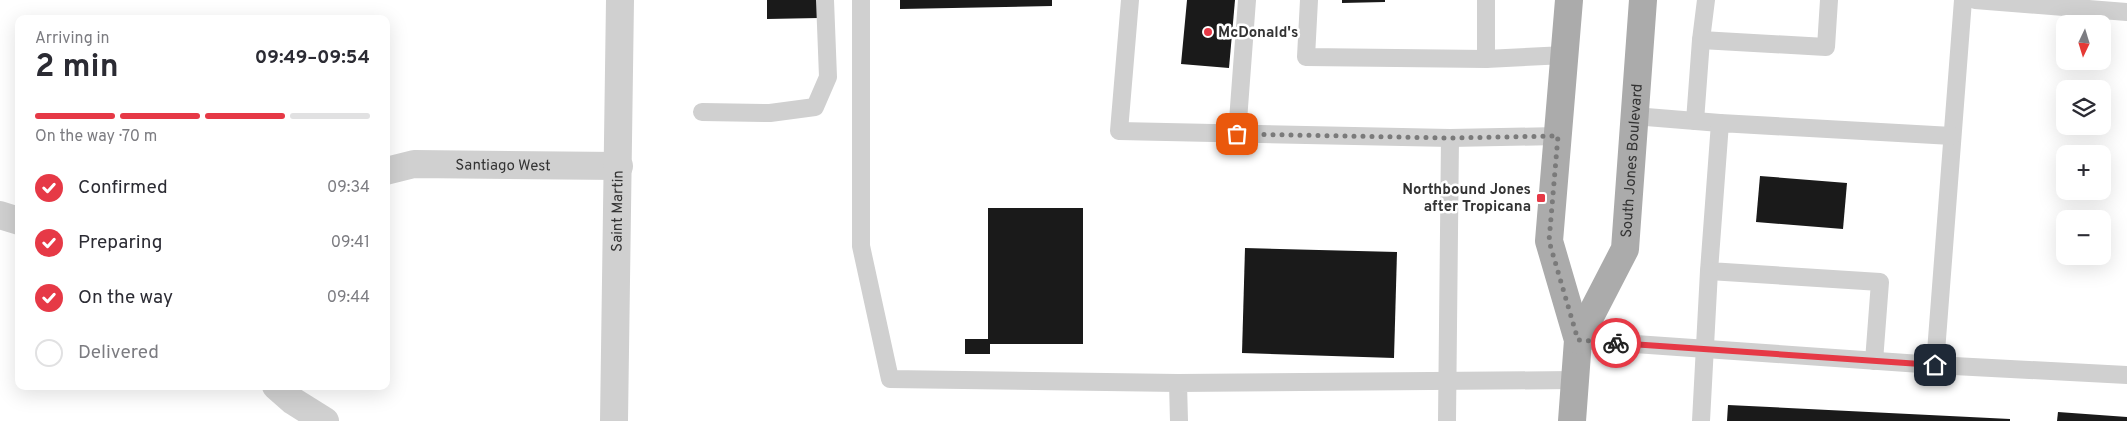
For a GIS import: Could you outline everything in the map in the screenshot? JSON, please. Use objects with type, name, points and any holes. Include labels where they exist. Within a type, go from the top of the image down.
[{"type":"main road","name":"South Jones Boulevard","points":[[1569,0],[1549,241],[1578,340],[1572,421]]},
{"type":"main road","name":"South Jones Boulevard","points":[[1578,340],[1625,248],[1643,0]]},
{"type":"street","name":"Saint Martin","points":[[614,421],[620,0]]},
{"type":"street","name":"Santiago West","points":[[390,170],[414,164],[619,166]]},
{"type":"street","points":[[0,215],[15,220]]},
{"type":"street","points":[[281,390],[294,401],[326,421]]},
{"type":"lane","points":[[702,112],[770,113],[815,107],[828,77],[825,0]]},
{"type":"lane","points":[[861,0],[861,246],[890,379],[1178,384],[1575,380]]},
{"type":"lane","points":[[1130,0],[1119,131],[1450,138],[1558,136]]},
{"type":"lane","points":[[1237,134],[1247,0]]},
{"type":"lane","points":[[1309,0],[1306,56],[1486,59],[1565,55]]},
{"type":"lane","points":[[1486,0],[1486,59]]},
{"type":"lane","points":[[1695,121],[1706,0]]},
{"type":"lane","points":[[1701,40],[1826,47],[1829,0]]},
{"type":"lane","points":[[1935,365],[1963,0]]},
{"type":"lane","points":[[1975,0],[2127,12]]},
{"type":"lane","points":[[1634,116],[1720,123],[1952,136]]},
{"type":"lane","points":[[1701,421],[1709,271],[1720,123]]},
{"type":"lane","points":[[1447,421],[1450,138]]},
{"type":"lane","points":[[1709,271],[1880,282],[1874,361]]},
{"type":"lane","points":[[1578,340],[1935,365],[2127,375]]},
{"type":"lane","points":[[1178,384],[1179,421]]},
{"type":"building","points":[[767,0],[819,0],[819,18],[767,19]]},
{"type":"building","points":[[900,0],[1052,0],[1052,6],[900,9]]},
{"type":"building","name":"McDonald's","points":[[1187,0],[1235,0],[1229,68],[1181,64]]},
{"type":"building","points":[[1342,0],[1385,0],[1385,2],[1342,3]]},
{"type":"building","points":[[1760,176],[1847,183],[1843,229],[1756,222]]},
{"type":"building","points":[[988,208],[1083,208],[1083,344],[990,344],[990,354],[965,354],[965,339],[988,339]]},
{"type":"building","points":[[1245,248],[1397,252],[1394,358],[1242,353]]},
{"type":"building","points":[[1728,405],[2010,419],[2010,421],[1727,421]]},
{"type":"building","points":[[2058,412],[2127,417],[2127,421],[2057,421]]},
{"type":"way so far","points":[[1237,134],[1450,138],[1558,136],[1549,241],[1578,340],[1616,343]]},
{"type":"place","name":"McDonald's","points":[[1208,32]]},
{"type":"place","name":"Northbound Jones after Tropicana","points":[[1541,198]]},
{"type":"route","points":[[1616,343],[1935,365]]}]
